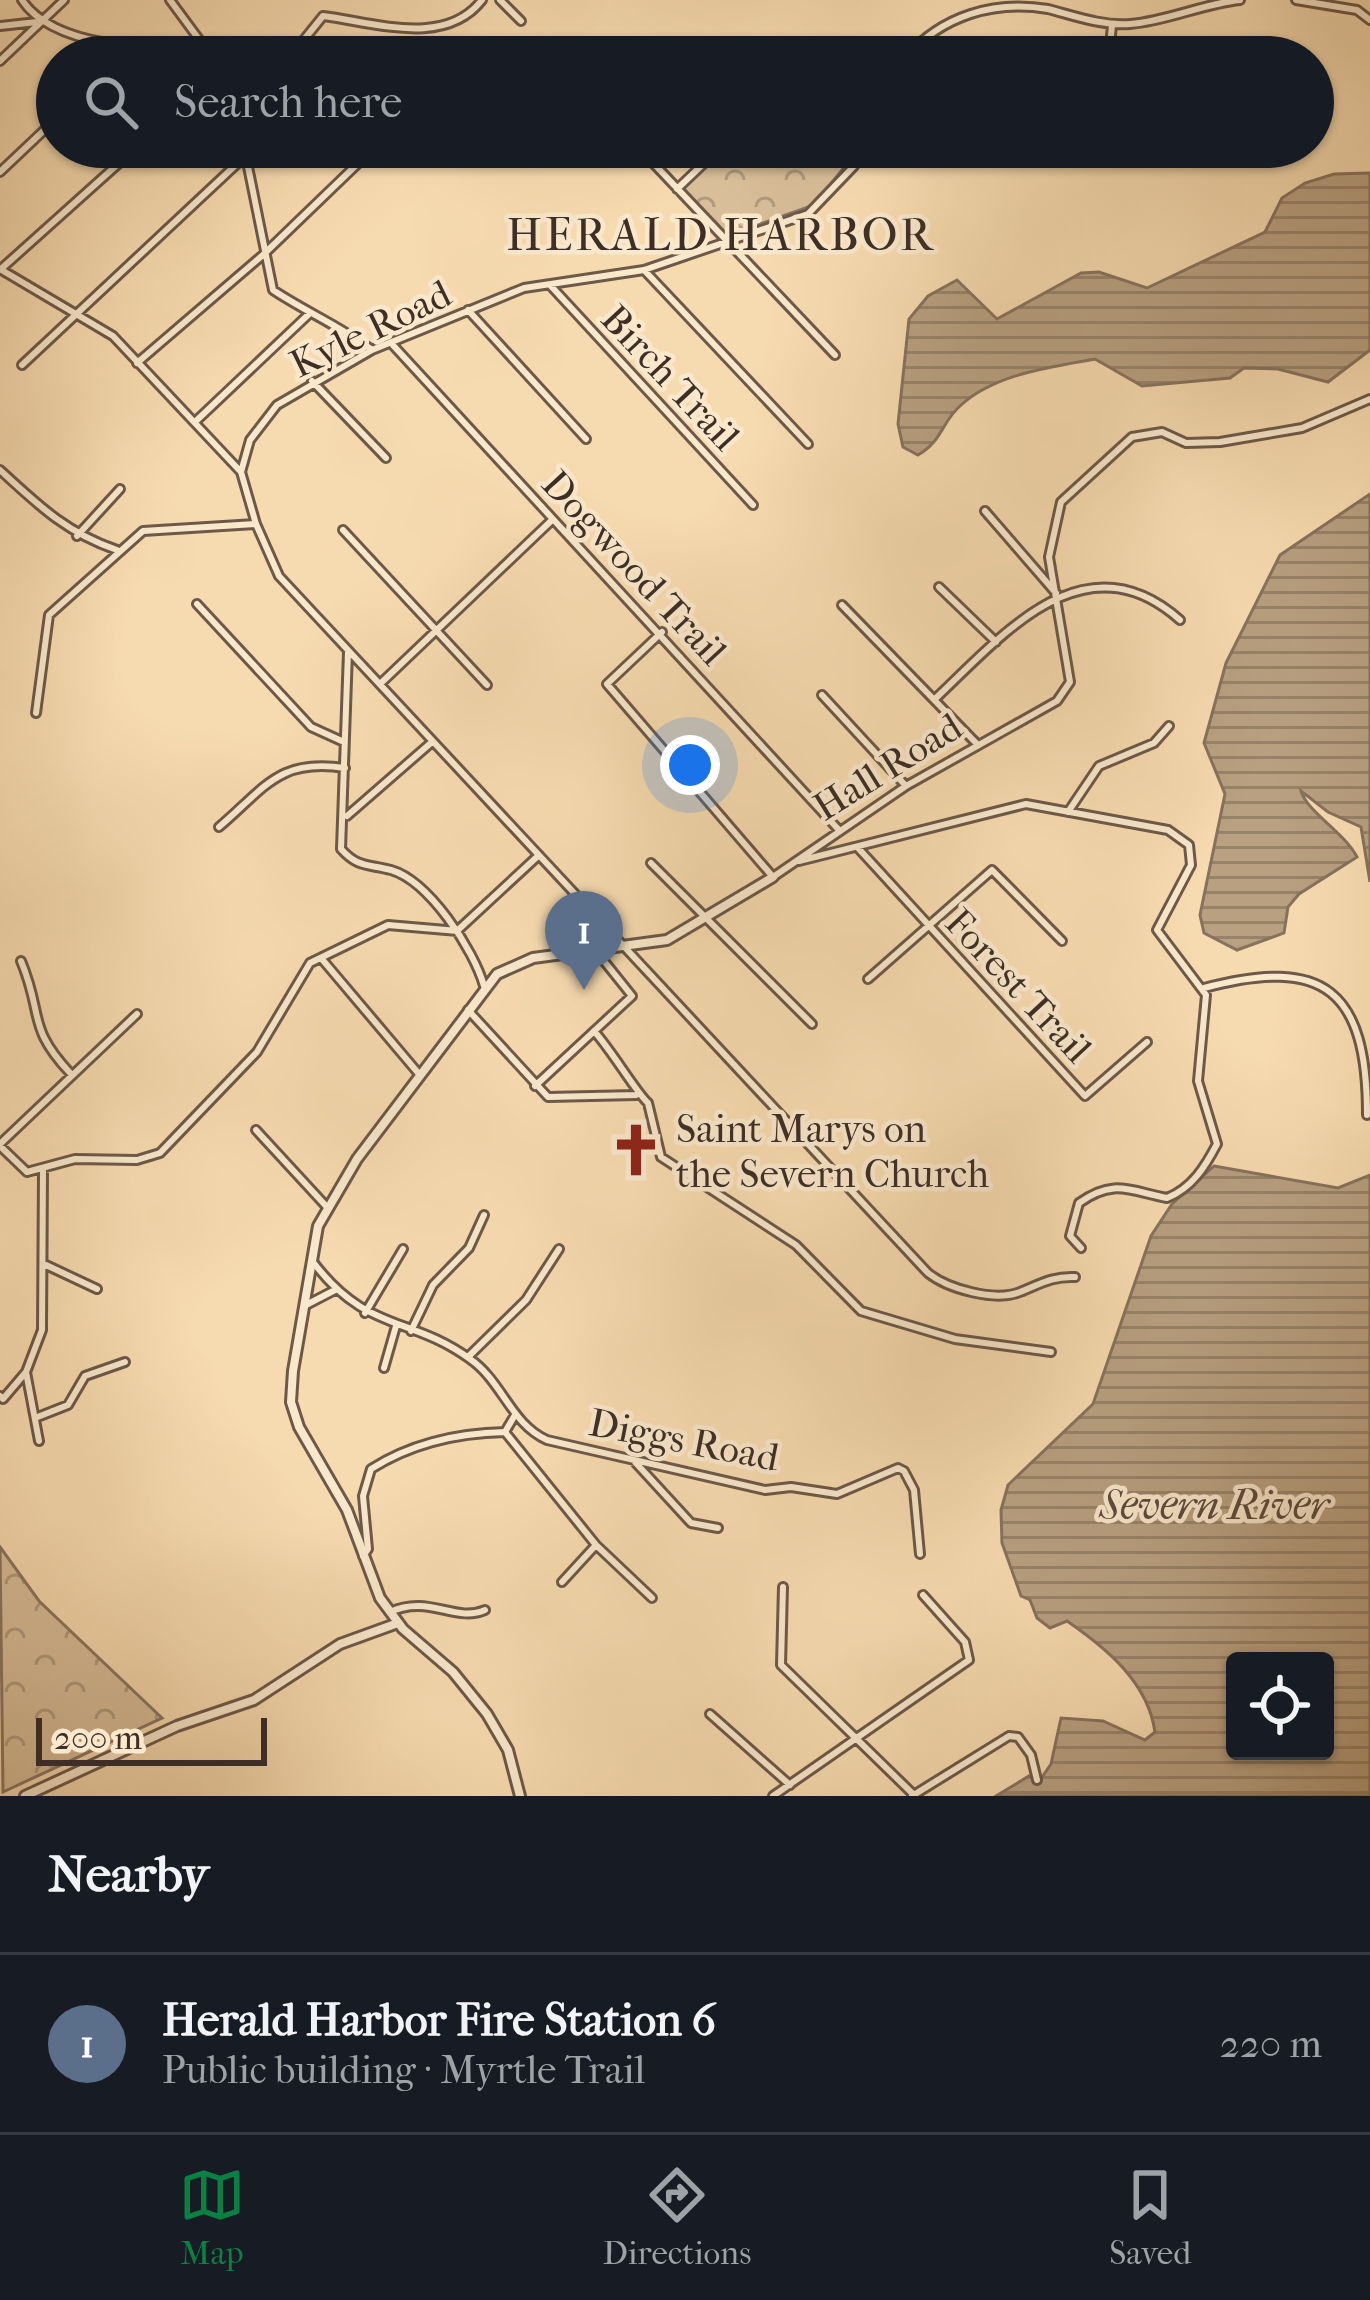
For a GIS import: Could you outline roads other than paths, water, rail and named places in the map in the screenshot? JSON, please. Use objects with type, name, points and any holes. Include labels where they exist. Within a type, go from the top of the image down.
[{"type":"street","points":[[22,0],[41,22]]},
{"type":"street","points":[[0,61],[64,0]]},
{"type":"street","points":[[170,0],[196,36]]},
{"type":"street","points":[[307,36],[323,16],[395,30],[461,20],[482,0]]},
{"type":"street","points":[[500,0],[521,21]]},
{"type":"street","points":[[929,36],[941,25],[995,7],[1040,8],[1112,24],[1240,0]]},
{"type":"street","points":[[1296,0],[1357,10],[1370,20]]},
{"type":"street","points":[[1356,0],[1357,10]]},
{"type":"street","points":[[0,26],[41,22],[87,36]]},
{"type":"street","points":[[1111,36],[1112,24]]},
{"type":"street","points":[[0,172],[36,138]]},
{"type":"street","points":[[113,168],[0,269],[112,336],[196,421],[241,472],[256,524],[279,576],[936,1280],[957,1288],[1018,1294],[1034,1283],[1075,1277]]},
{"type":"street","points":[[22,365],[228,168]]},
{"type":"street","points":[[247,168],[273,290],[309,314],[341,326],[372,350]]},
{"type":"street","points":[[136,363],[264,254],[353,168]]},
{"type":"street","points":[[657,168],[835,355]]},
{"type":"street","points":[[676,189],[698,168]]},
{"type":"street","name":"Kyle Road","points":[[241,472],[250,440],[277,405],[372,350],[468,310],[550,285],[644,270],[808,214],[852,168]]},
{"type":"street","points":[[644,270],[808,444]]},
{"type":"street","name":"Birch Trail","points":[[550,285],[753,505]]},
{"type":"street","points":[[468,310],[586,440]]},
{"type":"street","points":[[196,421],[309,314]]},
{"type":"street","name":"Dogwood Trail","points":[[392,343],[838,829]]},
{"type":"street","points":[[312,381],[386,458]]},
{"type":"street","name":"Hall Road","points":[[481,989],[522,961],[667,940],[773,877],[906,786],[1058,700],[1070,682],[1049,557],[1061,502],[1132,437],[1162,432],[1186,443],[1220,442],[1302,428],[1370,399]]},
{"type":"street","points":[[0,470],[77,536],[117,550]]},
{"type":"street","points":[[77,536],[120,489]]},
{"type":"street","points":[[985,511],[1059,596]]},
{"type":"street","points":[[380,684],[553,520]]},
{"type":"street","points":[[36,712],[49,615],[110,564],[117,550],[143,531],[256,524]]},
{"type":"street","points":[[343,530],[488,686]]},
{"type":"street","points":[[939,587],[996,642]]},
{"type":"street","points":[[935,699],[1032,608],[1059,596],[1084,589],[1127,592],[1164,606],[1180,620]]},
{"type":"street","points":[[197,604],[311,728],[344,742]]},
{"type":"street","points":[[842,605],[977,745]]},
{"type":"street","points":[[662,632],[607,684],[773,877]]},
{"type":"street","points":[[348,652],[344,818],[337,836],[355,864],[394,871],[458,931],[475,953],[481,989],[326,1206],[303,1306],[292,1402],[311,1451],[347,1510],[390,1612],[453,1672],[487,1714],[508,1750],[520,1796]]},
{"type":"street","points":[[822,695],[906,786]]},
{"type":"street","points":[[1067,812],[1099,766],[1154,743],[1168,726]]},
{"type":"street","points":[[344,818],[432,742]]},
{"type":"street","points":[[219,827],[284,772],[304,763],[345,768]]},
{"type":"street","points":[[796,860],[859,849],[995,808],[1026,804],[1168,830],[1185,841],[1193,860],[1159,920],[1158,935],[1203,988],[1198,1081],[1217,1144],[1196,1179],[1178,1193],[1157,1196],[1131,1185],[1111,1186],[1079,1203],[1070,1236],[1081,1248]]},
{"type":"street","name":"Forest Trail","points":[[859,849],[1085,1096],[1147,1042]]},
{"type":"street","points":[[137,1014],[0,1145],[18,1168],[43,1170],[75,1159],[137,1160],[160,1153],[257,1052],[297,978],[321,958],[388,925],[458,931],[539,855]]},
{"type":"street","points":[[651,862],[812,1024]]},
{"type":"street","points":[[868,979],[992,870],[1062,941]]},
{"type":"street","points":[[535,1086],[632,996],[596,951]]},
{"type":"street","points":[[321,958],[419,1074]]},
{"type":"street","points":[[21,962],[34,993],[34,1022],[43,1044],[72,1075]]},
{"type":"street","points":[[1203,988],[1296,974],[1324,984],[1364,1043],[1367,1114]]},
{"type":"street","points":[[466,1009],[535,1086],[556,1099],[636,1095]]},
{"type":"street","points":[[594,1031],[627,1068],[636,1095],[651,1108],[662,1157],[796,1245],[861,1311],[955,1339],[1051,1352]]},
{"type":"street","points":[[256,1130],[326,1206]]},
{"type":"street","points":[[0,1396],[3,1399],[26,1372],[42,1330],[43,1170]]},
{"type":"street","points":[[411,1331],[433,1285],[469,1248],[484,1215]]},
{"type":"street","points":[[365,1313],[403,1249]]},
{"type":"street","points":[[468,1357],[526,1300],[559,1250]]},
{"type":"street","points":[[311,1260],[335,1291],[365,1313],[468,1357],[503,1393],[515,1415],[505,1432]]},
{"type":"street","points":[[46,1265],[97,1289]]},
{"type":"street","points":[[303,1306],[335,1291]]},
{"type":"street","points":[[384,1368],[396,1326]]},
{"type":"street","points":[[35,1418],[68,1405],[85,1376],[125,1362]]},
{"type":"street","points":[[26,1372],[39,1441]]},
{"type":"street","name":"Diggs Road","points":[[515,1415],[547,1440],[755,1489],[837,1494],[898,1468],[914,1490],[920,1554]]},
{"type":"street","points":[[363,1556],[368,1549],[366,1478],[378,1465],[442,1438],[469,1431],[505,1432],[596,1545],[652,1598]]},
{"type":"street","points":[[632,1459],[691,1523],[718,1528]]},
{"type":"street","points":[[562,1582],[596,1545]]},
{"type":"street","points":[[783,1587],[782,1665],[913,1796],[1009,1736],[1018,1737],[1031,1755],[1037,1780]]},
{"type":"street","points":[[773,1796],[965,1664],[965,1642],[923,1595]]},
{"type":"street","points":[[390,1612],[418,1602],[468,1614],[485,1610]]},
{"type":"street","points":[[26,1796],[177,1726],[254,1700],[340,1644],[398,1623]]},
{"type":"street","points":[[710,1714],[790,1785]]},
{"type":"water","points":[[1370,173],[1370,350],[1328,382],[1278,369],[1244,368],[1230,378],[1142,386],[1095,359],[989,386],[960,406],[918,455],[903,447],[898,424],[909,319],[928,296],[957,280],[997,319],[1081,273],[1099,272],[1147,288],[1265,232],[1282,198],[1305,183],[1334,174]]},
{"type":"water","points":[[1370,494],[1370,882],[1361,827],[1328,812],[1301,791],[1357,857],[1299,894],[1288,907],[1284,933],[1237,950],[1204,933],[1200,915],[1225,794],[1204,743],[1226,663],[1280,555]]},
{"type":"water","name":"Severn River","points":[[1214,1166],[1338,1188],[1370,1175],[1370,1796],[996,1796],[1029,1776],[1040,1780],[1051,1764],[1061,1718],[1103,1721],[1145,1740],[1155,1732],[1144,1697],[1123,1668],[1067,1621],[1050,1628],[1037,1618],[1030,1600],[1021,1596],[1002,1543],[1001,1510],[1008,1485],[1093,1404],[1151,1236],[1172,1204]]},
{"type":"place","name":"Herald Harbor Fire Station 6","points":[[584,990]]},
{"type":"place","name":"Saint Marys on the Severn Church","points":[[636,1150]]},
{"type":"district","name":"HERALD HARBOR","points":[[721,234]]}]
